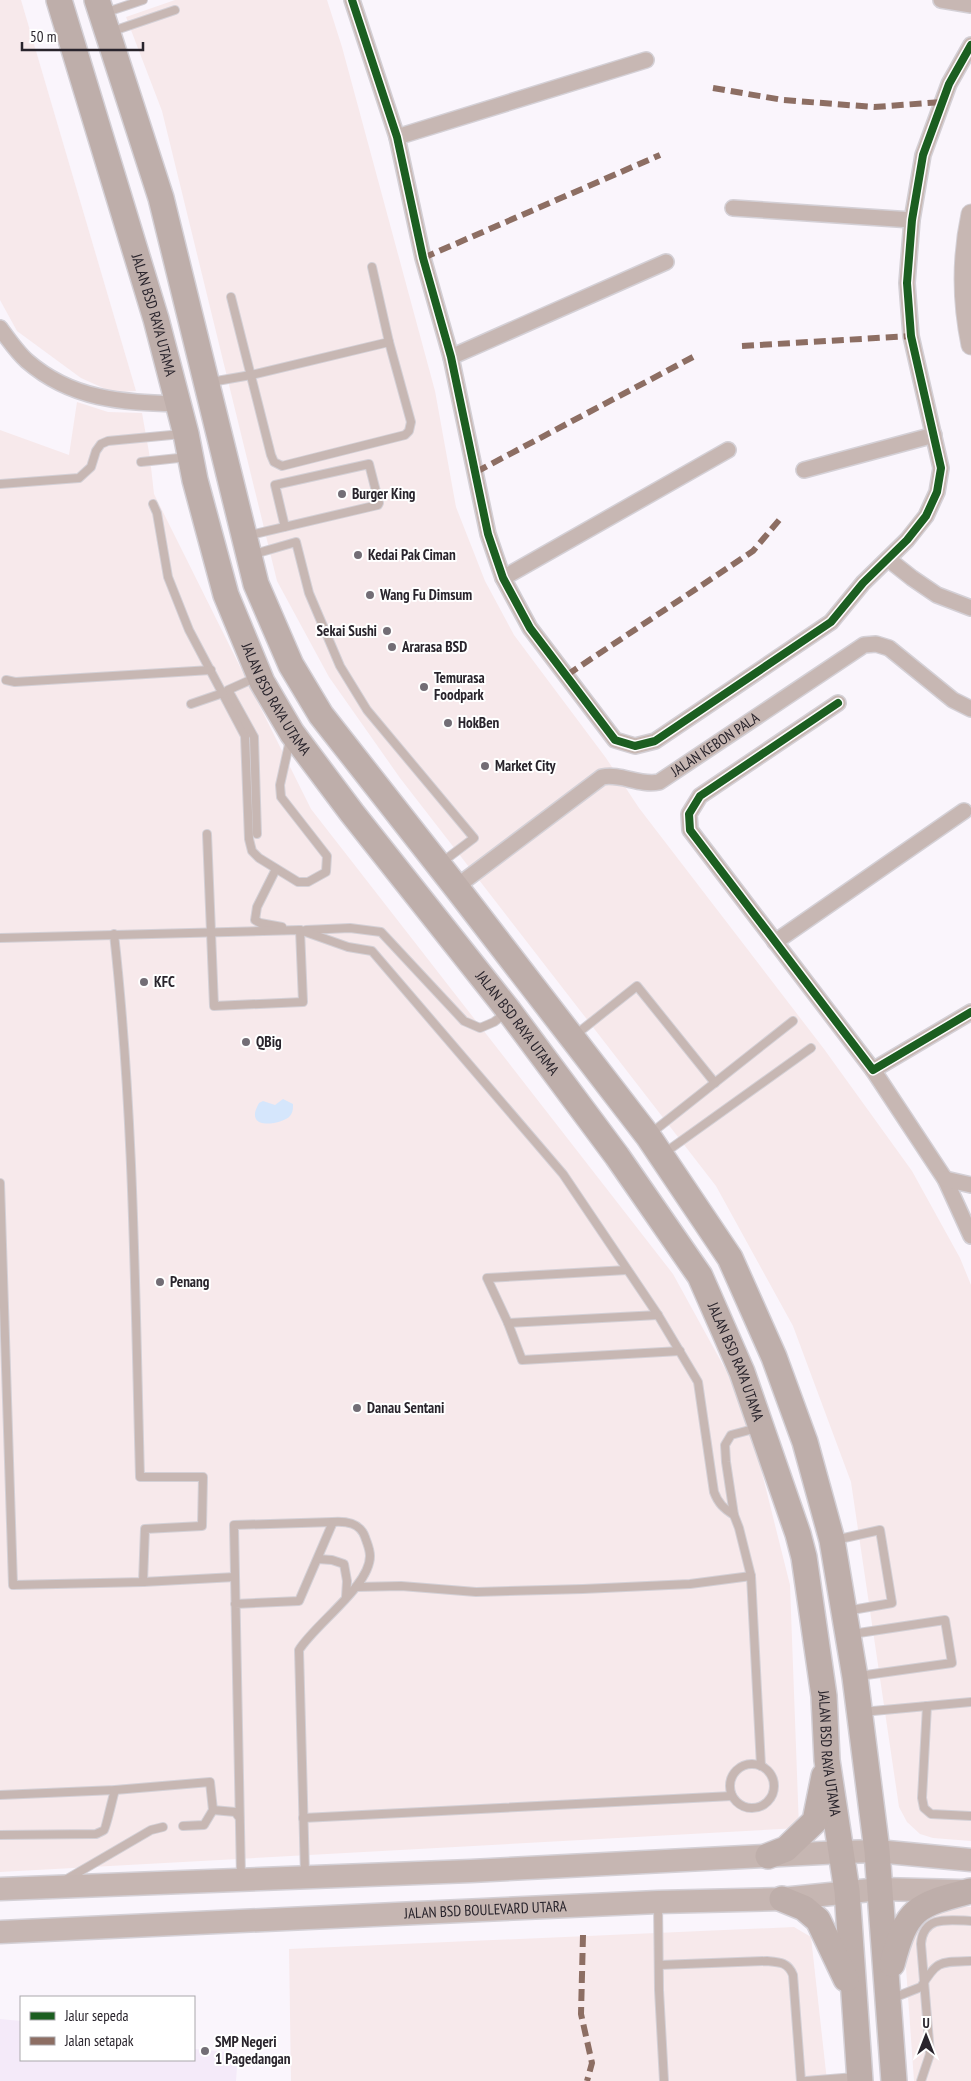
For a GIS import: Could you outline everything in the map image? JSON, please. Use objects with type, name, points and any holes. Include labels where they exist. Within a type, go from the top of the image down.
[{"type":"main road","name":"JALAN BSD RAYA UTAMA","points":[[59,0],[156,319],[226,595],[259,676],[292,733],[352,813],[509,1011],[617,1156],[700,1276],[742,1372],[762,1426],[804,1557],[824,1696],[827,1760],[847,1891],[860,2079]]},
{"type":"main road","name":"JALAN BSD RAYA UTAMA","points":[[102,16],[161,198],[256,584],[291,665],[321,715],[655,1145],[730,1258],[774,1357],[805,1442],[832,1540],[855,1677],[877,1851],[894,2081]]},
{"type":"main road","points":[[352,813],[378,789]]},
{"type":"main road","points":[[768,1856],[786,1849],[815,1821],[827,1760]]},
{"type":"main road","points":[[0,1889],[241,1878],[471,1871],[842,1852],[877,1851],[971,1860]]},
{"type":"main road","name":"JALAN BSD BOULEVARD UTARA","points":[[0,1932],[782,1898],[880,1889],[970,1891]]},
{"type":"main road","points":[[888,1990],[900,1935],[915,1912],[936,1900],[970,1891]]},
{"type":"main road","points":[[782,1898],[804,1908],[818,1920],[853,1993]]},
{"type":"street","points":[[352,0],[397,138],[423,258],[451,358],[488,534],[503,578],[530,628],[615,740],[635,746],[655,741],[831,622],[862,583],[907,540],[926,516],[937,492],[941,468],[910,336],[907,283],[912,220],[923,155],[949,84],[971,45]]},
{"type":"street","points":[[941,0],[971,5]]},
{"type":"street","points":[[397,138],[646,60]]},
{"type":"street","points":[[733,208],[912,220]]},
{"type":"street","points":[[971,214],[964,260],[964,290],[971,345]]},
{"type":"street","points":[[451,358],[666,262]]},
{"type":"street","points":[[0,328],[26,360],[56,381],[84,394],[125,402],[178,404]]},
{"type":"street","points":[[804,470],[934,435]]},
{"type":"street","points":[[503,578],[728,450]]},
{"type":"street","points":[[888,559],[937,595],[971,608]]},
{"type":"street","name":"JALAN KEBON PALA","points":[[456,887],[602,777],[610,775],[645,784],[659,782],[864,645],[876,644],[889,648],[953,700],[971,709]]},
{"type":"street","points":[[838,703],[700,796],[688,814],[690,830],[873,1070],[945,1180],[971,1236]]},
{"type":"street","points":[[775,942],[964,811]]},
{"type":"street","points":[[873,1070],[971,1012]]},
{"type":"street","points":[[945,1180],[971,1185]]},
{"type":"lane","points":[[102,16],[143,0]]},
{"type":"lane","points":[[102,16],[175,10]]},
{"type":"lane","points":[[231,297],[271,455],[274,462],[282,466],[405,435],[410,431],[411,422],[389,342],[372,267]]},
{"type":"lane","points":[[206,383],[251,375],[389,342]]},
{"type":"lane","points":[[0,484],[79,478],[91,467],[96,451],[101,444],[108,441],[188,445]]},
{"type":"lane","points":[[141,462],[188,445]]},
{"type":"lane","points":[[247,546],[285,527],[378,505],[369,464],[275,485],[285,527]]},
{"type":"lane","points":[[153,504],[157,513],[168,577],[189,630],[245,736],[249,839],[252,851],[258,858],[298,882],[308,882],[326,872],[327,856],[281,797],[280,785],[292,733]]},
{"type":"lane","points":[[247,546],[296,542],[309,593],[340,666],[367,710],[474,838],[438,865]]},
{"type":"lane","points":[[6,680],[15,682],[210,670]]},
{"type":"lane","points":[[258,834],[254,736],[228,690],[259,676]]},
{"type":"lane","points":[[191,704],[223,693]]},
{"type":"lane","points":[[207,834],[214,1006],[303,1002],[300,930]]},
{"type":"lane","points":[[276,869],[257,907],[255,920],[260,923],[300,930],[348,947],[372,951],[562,1174],[658,1315],[698,1382],[717,1500],[734,1515]]},
{"type":"lane","points":[[0,938],[350,928],[380,932],[464,1021],[480,1028],[494,1022],[509,1011]]},
{"type":"lane","points":[[114,934],[121,1000],[130,1138],[140,1477],[203,1477],[202,1526],[145,1528],[143,1582]]},
{"type":"lane","points":[[573,1038],[637,986],[715,1083]]},
{"type":"lane","points":[[655,1145],[715,1083],[792,1021]]},
{"type":"lane","points":[[655,1145],[810,1048]]},
{"type":"lane","points":[[0,1183],[14,1585],[143,1582],[235,1577]]},
{"type":"lane","points":[[627,1270],[488,1278],[508,1322],[522,1360],[680,1351]]},
{"type":"lane","points":[[508,1322],[658,1315]]},
{"type":"lane","points":[[762,1426],[731,1435],[725,1445],[734,1515],[751,1576],[762,1766]]},
{"type":"lane","points":[[241,1878],[234,1524],[345,1521],[356,1525],[363,1532],[370,1557],[356,1588],[306,1639],[299,1650],[305,1877]]},
{"type":"lane","points":[[235,1604],[299,1601],[333,1522]]},
{"type":"lane","points":[[832,1540],[880,1530],[892,1603],[846,1623]]},
{"type":"lane","points":[[318,1559],[332,1560],[344,1564],[347,1580],[346,1597]]},
{"type":"lane","points":[[356,1588],[401,1586],[476,1592],[583,1589],[690,1584],[751,1576]]},
{"type":"lane","points":[[846,1623],[945,1620],[952,1662],[855,1677]]},
{"type":"lane","points":[[860,1713],[971,1702]]},
{"type":"lane","points":[[927,1706],[922,1798],[924,1808],[931,1814],[971,1816]]},
{"type":"lane","points":[[748,1764],[762,1766],[772,1775],[774,1789],[768,1801],[756,1808],[742,1806],[732,1796],[730,1783],[736,1770],[748,1764]]},
{"type":"lane","points":[[0,1795],[115,1790],[210,1782],[214,1810],[204,1825],[184,1826]]},
{"type":"lane","points":[[0,1835],[96,1834],[104,1830],[115,1790]]},
{"type":"lane","points":[[303,1818],[732,1796]]},
{"type":"lane","points":[[214,1810],[235,1812],[240,1817]]},
{"type":"lane","points":[[55,1887],[151,1830],[162,1827]]},
{"type":"lane","points":[[658,1902],[664,2081]]},
{"type":"lane","points":[[922,2081],[930,2054],[922,1933],[930,1924],[943,1920],[971,1921]]},
{"type":"lane","points":[[888,1990],[917,1990],[933,1968],[939,1964],[971,1961]]},
{"type":"lane","points":[[659,1965],[783,1962],[790,1968],[793,1975],[801,2081]]},
{"type":"lane","points":[[806,2081],[860,2079]]},
{"type":"shaded area","points":[[0,0],[21,0],[136,391],[112,392],[81,378],[17,331],[0,300]]},
{"type":"shaded area","points":[[175,0],[327,0],[342,47],[435,391],[456,507],[485,581],[514,635],[606,758],[639,808],[824,1049],[912,1171],[960,1258],[971,1285],[971,1841],[933,1838],[920,1834],[907,1822],[899,1807],[851,1482],[793,1326],[716,1186],[400,778],[329,677],[277,581],[162,111],[126,17]]},
{"type":"shaded area","name":"QBig","points":[[77,402],[108,412],[142,413],[154,494],[311,809],[673,1274],[745,1405],[790,1585],[799,1828],[0,1872],[0,430],[69,455]]},
{"type":"shaded area","points":[[960,1906],[971,1907],[971,2081],[914,2081],[906,1968],[908,1943],[916,1924],[933,1911]]},
{"type":"shaded area","points":[[794,1927],[811,1937],[827,2081],[291,2081],[289,1949]]},
{"type":"shaded area","name":"SMP Negeri 1 Pagedangan","points":[[0,2019],[20,2021],[20,2061],[195,2061],[195,2049],[238,2053],[236,2081],[0,2081]]},
{"type":"water","points":[[283,1099],[293,1104],[290,1116],[278,1122],[268,1124],[259,1122],[256,1119],[255,1113],[259,1103],[263,1101],[275,1105]]},
{"type":"marked path","points":[[713,88],[783,100],[874,107],[942,102]]},
{"type":"marked path","points":[[423,258],[660,155]]},
{"type":"marked path","points":[[742,346],[911,336]]},
{"type":"marked path","points":[[476,472],[693,357]]},
{"type":"marked path","points":[[567,675],[753,551],[780,519]]},
{"type":"marked path","points":[[583,1935],[581,2014],[592,2063],[587,2081]]},
{"type":"cycle path","points":[[352,0],[397,137],[423,258],[451,357],[488,534],[503,578],[530,628],[615,740],[635,746],[655,741],[831,622],[863,583],[907,540],[926,516],[937,492],[941,468],[911,336],[907,283],[912,220],[923,155],[949,84],[971,45]]},
{"type":"cycle path","points":[[838,703],[700,796],[689,814],[690,830],[873,1070],[971,1012]]},
{"type":"place","name":"Burger King","points":[[342,494]]},
{"type":"place","name":"Kedai Pak Ciman","points":[[358,555]]},
{"type":"place","name":"Wang Fu Dimsum","points":[[370,595]]},
{"type":"place","name":"Sekai Sushi","points":[[387,631]]},
{"type":"place","name":"Ararasa BSD","points":[[392,647]]},
{"type":"place","name":"Temurasa Foodpark","points":[[424,687]]},
{"type":"place","name":"HokBen","points":[[448,723]]},
{"type":"place","name":"Market City","points":[[485,766]]},
{"type":"place","name":"KFC","points":[[144,982]]},
{"type":"place","name":"QBig","points":[[246,1042]]},
{"type":"place","name":"Penang","points":[[160,1282]]},
{"type":"place","name":"Danau Sentani","points":[[357,1408]]},
{"type":"place","name":"SMP Negeri 1 Pagedangan","points":[[205,2051]]}]
